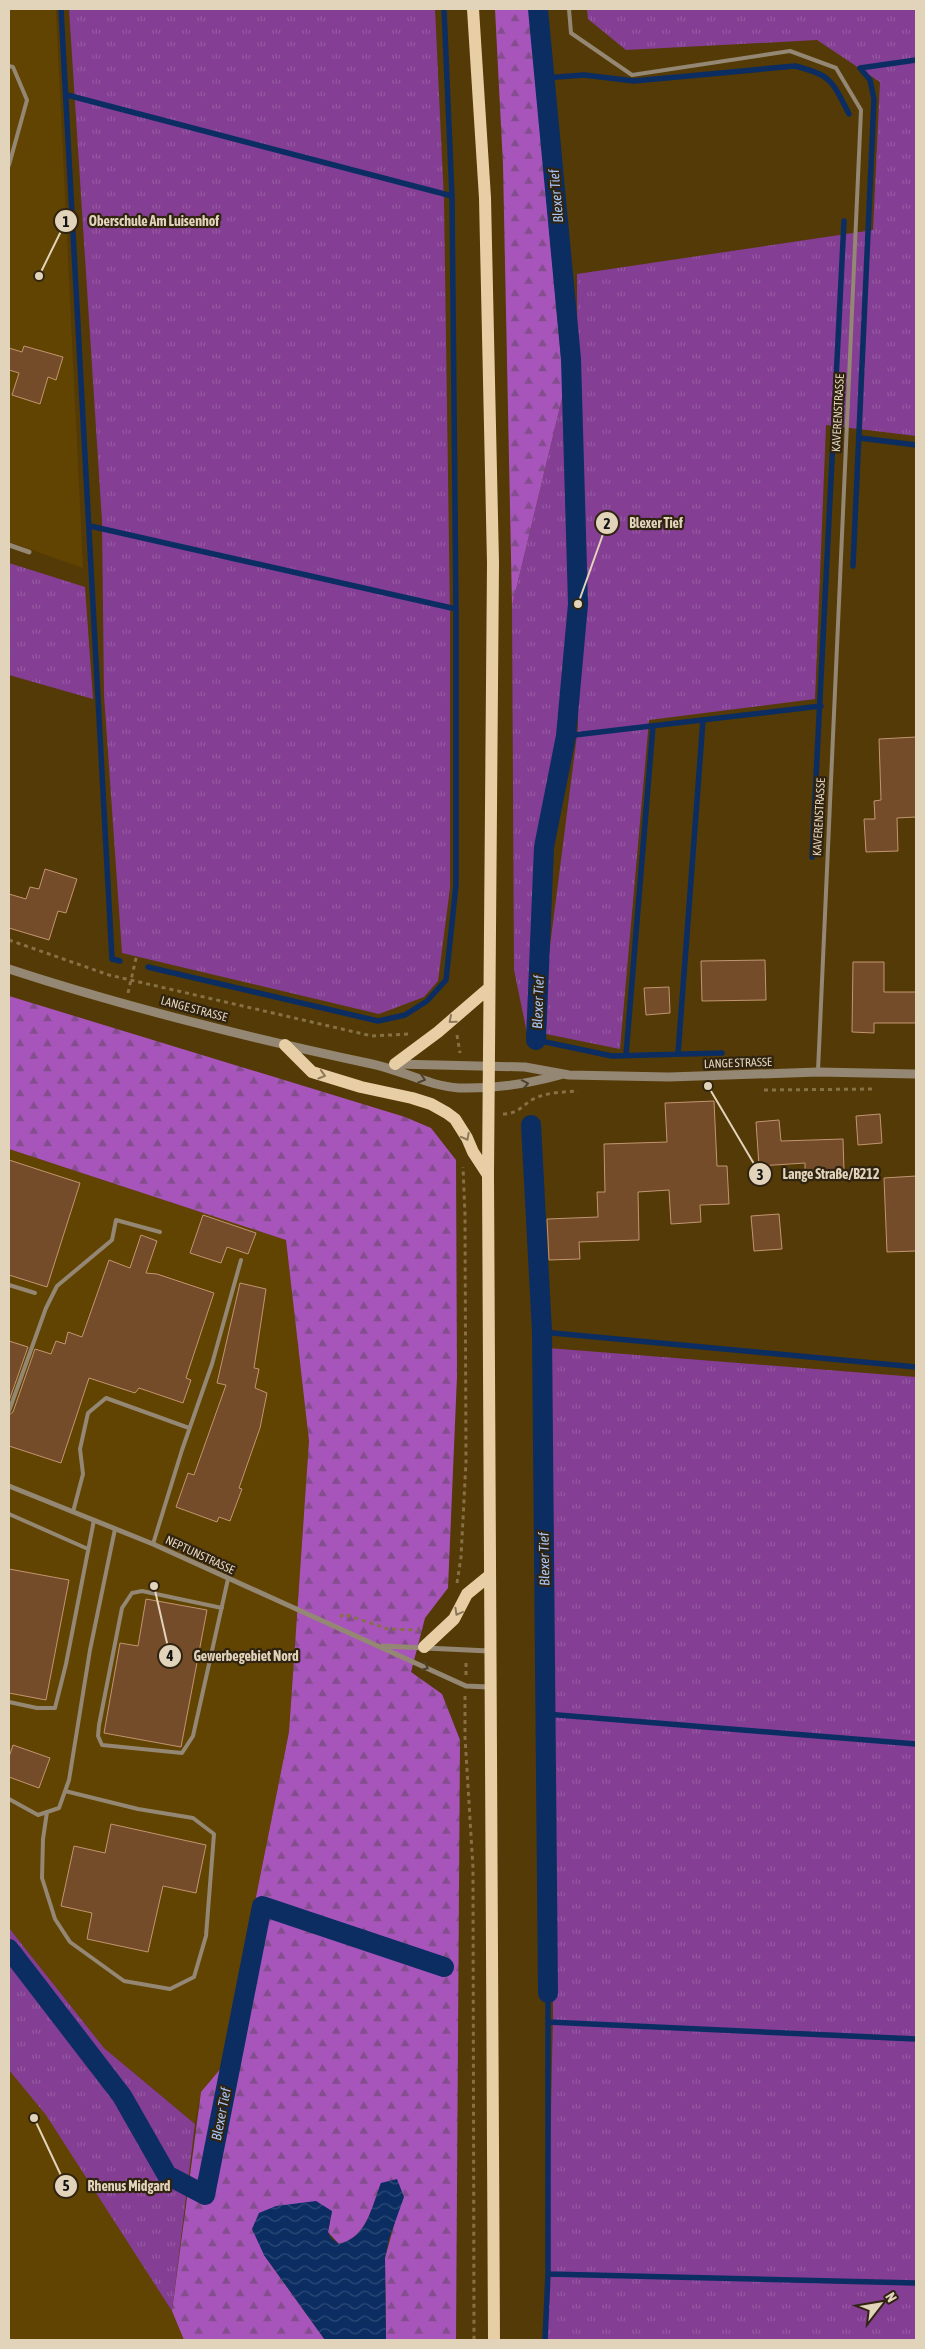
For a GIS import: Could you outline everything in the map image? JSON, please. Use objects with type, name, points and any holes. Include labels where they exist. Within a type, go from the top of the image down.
[{"type":"main road","points":[[473,9],[485,198],[492,564],[488,1175],[489,1687],[494,2340]]},
{"type":"main road","points":[[395,1064],[438,1032],[488,988]]},
{"type":"main road","points":[[285,1045],[312,1072],[361,1087],[412,1098],[431,1104],[447,1113],[455,1119],[468,1138],[473,1152],[488,1175]]},
{"type":"main road","points":[[424,1647],[454,1619],[467,1594],[489,1576]]},
{"type":"street","points":[[9,545],[29,552]]},
{"type":"street","name":"LANGE STRASSE","points":[[9,969],[171,1016],[285,1045],[376,1064],[445,1086],[489,1088],[524,1085],[560,1074]]},
{"type":"street","name":"LANGE STRASSE","points":[[376,1064],[490,1065],[525,1067],[560,1074],[668,1077],[818,1072],[916,1074]]},
{"type":"street","name":"NEPTUNSTRASSE","points":[[9,1486],[153,1544],[466,1686],[489,1687]]},
{"type":"street","name":"NEPTUNSTRASSE","points":[[380,1646],[489,1651]]},
{"type":"lane","name":"KAVERENSTRASSE","points":[[569,9],[571,33],[632,75],[790,51],[836,68],[862,110],[818,1072]]},
{"type":"lane","points":[[9,66],[14,67],[27,100],[9,165]]},
{"type":"lane","points":[[9,1411],[46,1308],[57,1286],[112,1240],[116,1220],[160,1232]]},
{"type":"lane","points":[[153,1544],[189,1428],[212,1364],[241,1260]]},
{"type":"lane","points":[[9,1285],[34,1293]]},
{"type":"lane","points":[[73,1512],[83,1474],[80,1449],[88,1413],[106,1398],[189,1428]]},
{"type":"lane","points":[[9,1514],[88,1549]]},
{"type":"lane","points":[[9,1702],[37,1708],[55,1708],[66,1664],[94,1520]]},
{"type":"lane","points":[[9,1799],[38,1815],[59,1808],[66,1791],[90,1650],[115,1529]]},
{"type":"lane","points":[[222,1608],[142,1591],[132,1592],[122,1608],[118,1627],[99,1724],[98,1736],[102,1744],[182,1753],[193,1736],[222,1608],[228,1579]]},
{"type":"lane","points":[[47,1812],[42,1839],[42,1878],[55,1919],[70,1942],[124,1981],[170,1989],[194,1978],[206,1936],[214,1834],[193,1818],[138,1809],[66,1791]]},
{"type":"path","points":[[9,940],[109,975],[372,1036],[399,1036],[416,1032]]},
{"type":"path","points":[[130,980],[137,954]]},
{"type":"path","points":[[455,1591],[461,1557],[466,1462],[465,1216],[462,1162]]},
{"type":"path","points":[[330,1624],[344,1614],[388,1629],[419,1630],[426,1627]]},
{"type":"path","points":[[466,1650],[465,1737],[474,1918],[474,2340]]},
{"type":"shaded area","points":[[9,9],[56,9],[83,568],[9,542]]},
{"type":"shaded area","points":[[9,1149],[286,1240],[309,1441],[289,1732],[222,2067],[201,2092],[195,2124],[104,2048],[9,1928]]},
{"type":"shaded area","points":[[9,2042],[172,2311],[184,2340],[9,2340]]},
{"type":"green space","points":[[69,9],[435,9],[444,201],[450,614],[450,888],[438,981],[424,997],[379,1014],[122,953],[104,695],[102,521]]},
{"type":"green space","points":[[495,9],[529,9],[564,390],[512,606],[503,165]]},
{"type":"green space","points":[[587,9],[916,9],[916,436],[826,425],[815,699],[649,720],[620,1049],[546,1034],[540,1024],[578,727],[577,274],[873,230],[880,82],[817,40],[626,50],[588,19]]},
{"type":"green space","points":[[564,390],[569,599],[561,725],[535,850],[528,1038],[514,970],[512,606]]},
{"type":"green space","points":[[9,563],[85,587],[93,699],[9,675]]},
{"type":"green space","points":[[9,996],[405,1117],[431,1128],[456,1160],[457,1376],[448,1588],[425,1618],[411,1672],[442,1694],[460,1740],[456,2340],[386,2340],[385,2258],[396,2218],[381,2183],[367,2220],[356,2235],[348,2241],[339,2244],[328,2232],[332,2211],[264,2255],[325,2340],[184,2340],[172,2311],[201,2092],[222,2067],[289,1732],[309,1441],[286,1240],[9,1149]]},
{"type":"green space","points":[[548,1348],[916,1377],[916,2340],[546,2340],[553,2015]]},
{"type":"green space","points":[[9,1928],[104,2048],[195,2124],[172,2311],[46,2115],[9,2070]]},
{"type":"water","points":[[397,2179],[404,2197],[389,2239],[385,2258],[386,2340],[325,2340],[264,2255],[252,2229],[259,2213],[276,2206],[316,2201],[332,2211],[328,2232],[331,2238],[339,2244],[348,2241],[362,2228],[371,2211],[381,2183]]},
{"type":"building","points":[[24,346],[63,357],[56,380],[48,377],[40,404],[12,395],[19,373],[9,370],[9,348],[22,352]]},
{"type":"building","points":[[916,737],[916,817],[897,818],[898,851],[866,852],[864,819],[875,819],[874,801],[881,800],[879,739]]},
{"type":"building","points":[[45,869],[77,879],[66,913],[58,911],[49,940],[9,928],[9,894],[26,899],[30,887],[39,889]]},
{"type":"building","points":[[765,960],[766,1000],[702,1001],[701,961]]},
{"type":"building","points":[[853,962],[884,962],[884,992],[916,992],[916,1023],[874,1023],[874,1033],[852,1032]]},
{"type":"building","points":[[669,987],[670,1013],[646,1015],[644,988]]},
{"type":"building","points":[[714,1101],[717,1166],[727,1166],[729,1204],[700,1205],[701,1222],[671,1224],[669,1190],[638,1192],[639,1240],[579,1242],[580,1259],[549,1260],[547,1219],[598,1217],[597,1192],[605,1192],[604,1144],[667,1142],[665,1103]]},
{"type":"building","points":[[880,1114],[882,1143],[858,1145],[856,1116]]},
{"type":"building","points":[[779,1120],[781,1141],[843,1139],[844,1171],[805,1172],[805,1163],[759,1166],[756,1122]]},
{"type":"building","points":[[9,1160],[80,1183],[47,1287],[9,1275]]},
{"type":"building","points":[[916,1176],[916,1251],[887,1252],[884,1178]]},
{"type":"building","points":[[779,1214],[782,1249],[754,1251],[751,1216]]},
{"type":"building","points":[[203,1215],[256,1233],[248,1254],[227,1247],[221,1263],[190,1253]]},
{"type":"building","points":[[141,1235],[157,1241],[146,1273],[157,1274],[214,1293],[186,1378],[191,1380],[183,1403],[139,1388],[135,1393],[89,1378],[61,1463],[9,1446],[9,1415],[13,1412],[35,1349],[51,1354],[56,1341],[65,1344],[68,1332],[82,1337],[109,1260],[130,1268]]},
{"type":"building","points":[[240,1283],[266,1289],[254,1368],[259,1369],[255,1388],[267,1393],[260,1428],[239,1488],[242,1489],[230,1521],[219,1517],[217,1522],[176,1507],[188,1473],[194,1475],[226,1385],[217,1383]]},
{"type":"building","points":[[9,1341],[28,1347],[9,1401]]},
{"type":"building","points":[[9,1569],[69,1580],[46,1700],[9,1693]]},
{"type":"building","points":[[146,1599],[207,1610],[181,1747],[104,1733],[120,1643],[138,1646]]},
{"type":"building","points":[[13,1745],[50,1758],[39,1788],[9,1777],[9,1757]]},
{"type":"building","points":[[111,1824],[206,1845],[196,1893],[163,1886],[148,1952],[87,1939],[92,1913],[61,1906],[74,1846],[105,1853]]},
{"type":"waterway","points":[[61,9],[112,959],[120,961]]},
{"type":"waterway","points":[[148,967],[378,1021],[405,1015],[427,1001],[446,980],[456,885],[456,609],[452,196],[444,9]]},
{"type":"waterway","name":"Blexer Tief","points":[[536,1040],[544,847],[566,736],[578,604],[571,359],[538,9]]},
{"type":"waterway","points":[[853,566],[874,99],[870,80],[860,68],[916,60]]},
{"type":"waterway","points":[[544,78],[584,75],[634,81],[795,66],[817,73],[830,81],[849,114]]},
{"type":"waterway","points":[[67,95],[452,196]]},
{"type":"waterway","points":[[812,857],[844,221]]},
{"type":"waterway","points":[[860,438],[916,445]]},
{"type":"waterway","points":[[90,526],[456,609]]},
{"type":"waterway","points":[[566,736],[821,706]]},
{"type":"waterway","points":[[678,1054],[703,720]]},
{"type":"waterway","points":[[626,1055],[653,726]]},
{"type":"waterway","points":[[536,1040],[612,1056],[722,1053]]},
{"type":"waterway","name":"Blexer Tief","points":[[531,1125],[542,1332],[548,1993]]},
{"type":"waterway","points":[[542,1332],[916,1367]]},
{"type":"waterway","points":[[546,1714],[916,1744]]},
{"type":"waterway","name":"Blexer Tief","points":[[9,1949],[122,2096],[167,2175],[205,2195],[262,1906],[444,1967]]},
{"type":"waterway","points":[[545,2340],[548,2274],[548,1993]]},
{"type":"waterway","points":[[548,2022],[916,2039]]},
{"type":"waterway","points":[[548,2274],[916,2283]]},
{"type":"place","name":"Oberschule Am Luisenhof","points":[[39,276]]},
{"type":"place","name":"Blexer Tief","points":[[578,604]]},
{"type":"place","name":"Lange Straße/B212","points":[[708,1086]]},
{"type":"place","name":"Gewerbegebiet Nord","points":[[154,1586]]},
{"type":"place","name":"Rhenus Midgard","points":[[34,2118]]}]
